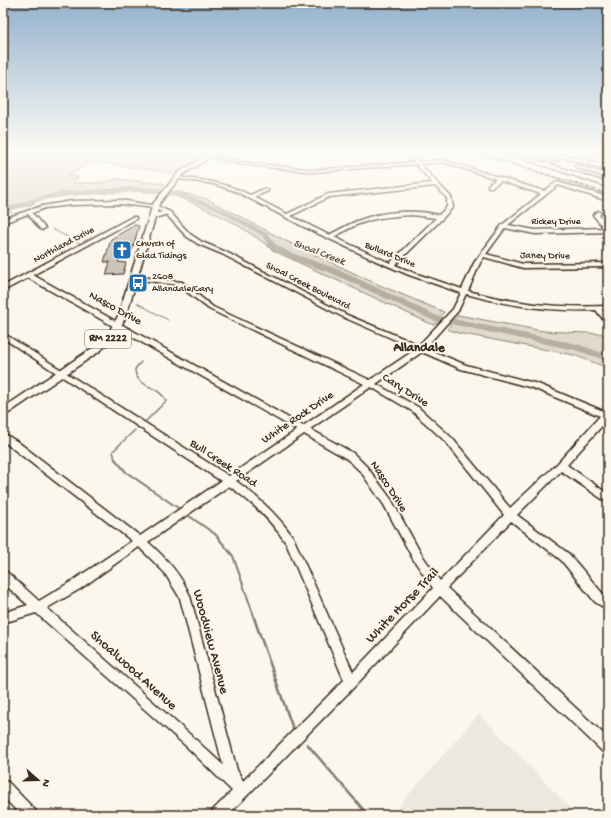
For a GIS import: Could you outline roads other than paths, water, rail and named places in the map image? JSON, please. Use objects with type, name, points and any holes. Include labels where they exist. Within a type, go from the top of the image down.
[{"type":"main road","name":"RM 2222","points":[[3,413],[106,342],[118,325],[134,277],[151,217],[155,207],[166,190]]},
{"type":"main road","points":[[151,217],[162,213],[168,213]]},
{"type":"street","name":"Bullard Drive","points":[[235,190],[362,254],[441,286],[523,305],[546,308],[608,308]]},
{"type":"street","points":[[250,197],[266,190]]},
{"type":"street","points":[[288,216],[328,196],[381,190]]},
{"type":"street","points":[[391,265],[450,207],[449,198],[442,190]]},
{"type":"street","points":[[535,190],[544,193]]},
{"type":"street","name":"White Rock Drive","points":[[3,618],[38,607],[76,585],[226,480],[421,349],[451,316],[465,292],[482,256],[504,226],[548,190]]},
{"type":"street","name":"White Rock Drive","points":[[580,190],[608,199]]},
{"type":"street","name":"Shoal Creek Boulevard","points":[[3,221],[59,204],[81,202],[120,202],[155,207],[168,213],[188,235],[200,243],[224,253],[328,308],[477,372],[552,392],[607,415]]},
{"type":"street","points":[[29,212],[42,228]]},
{"type":"street","points":[[598,212],[596,215],[608,230]]},
{"type":"street","points":[[330,237],[355,224],[370,219],[418,213],[441,217]]},
{"type":"street","name":"Northland Drive","points":[[3,289],[134,218]]},
{"type":"street","name":"Rickey Drive","points":[[504,226],[535,232],[608,230]]},
{"type":"street","name":"Janey Drive","points":[[482,256],[522,266],[608,265]]},
{"type":"street","name":"Nasco Drive","points":[[28,275],[304,428],[340,449],[358,463],[377,486],[429,576],[608,747]]},
{"type":"street","name":"Cary Drive","points":[[134,277],[180,283],[211,308],[398,398],[430,421],[449,440],[510,516],[564,557],[598,598],[608,606]]},
{"type":"street","points":[[597,308],[608,320]]},
{"type":"street","name":"Bull Creek Road","points":[[3,336],[226,480],[256,501],[281,525],[290,540],[351,682]]},
{"type":"street","name":"White Horse Trail","points":[[218,815],[351,682],[510,516],[561,466],[607,415]]},
{"type":"street","name":"Woodview Avenue","points":[[3,436],[139,541],[172,572],[185,596],[231,772],[241,791]]},
{"type":"street","points":[[561,466],[608,499]]},
{"type":"street","name":"Shoalwood Avenue","points":[[3,576],[191,743],[241,791]]},
{"type":"street","points":[[3,787],[30,815]]},
{"type":"waterway","name":"Shoal Creek","points":[[3,210],[43,198],[69,194],[137,190]]},
{"type":"waterway","name":"Shoal Creek","points":[[142,190],[179,194],[219,209],[266,235],[272,245],[286,254],[334,271],[435,318],[577,347],[608,358]]},
{"type":"waterway","name":"Shoal Creek","points":[[8,208],[12,213]]},
{"type":"waterway","points":[[52,229],[81,244]]},
{"type":"waterway","points":[[137,303],[168,320]]},
{"type":"waterway","points":[[141,362],[135,369],[139,380],[159,392],[166,401],[146,421]]},
{"type":"waterway","points":[[115,460],[113,451],[135,430]]},
{"type":"waterway","points":[[115,459],[126,472],[178,508]]},
{"type":"waterway","points":[[189,516],[215,534],[233,556],[255,619]]},
{"type":"waterway","points":[[254,618],[293,729]]},
{"type":"waterway","points":[[307,744],[368,815]]},
{"type":"railway","points":[[596,190],[608,194]]},
{"type":"place","name":"Church of Glad Tidings","points":[[122,250]]},
{"type":"place","name":"2608 Allandale/Cary","points":[[138,283]]},
{"type":"district","name":"Allandale","points":[[419,348]]}]
